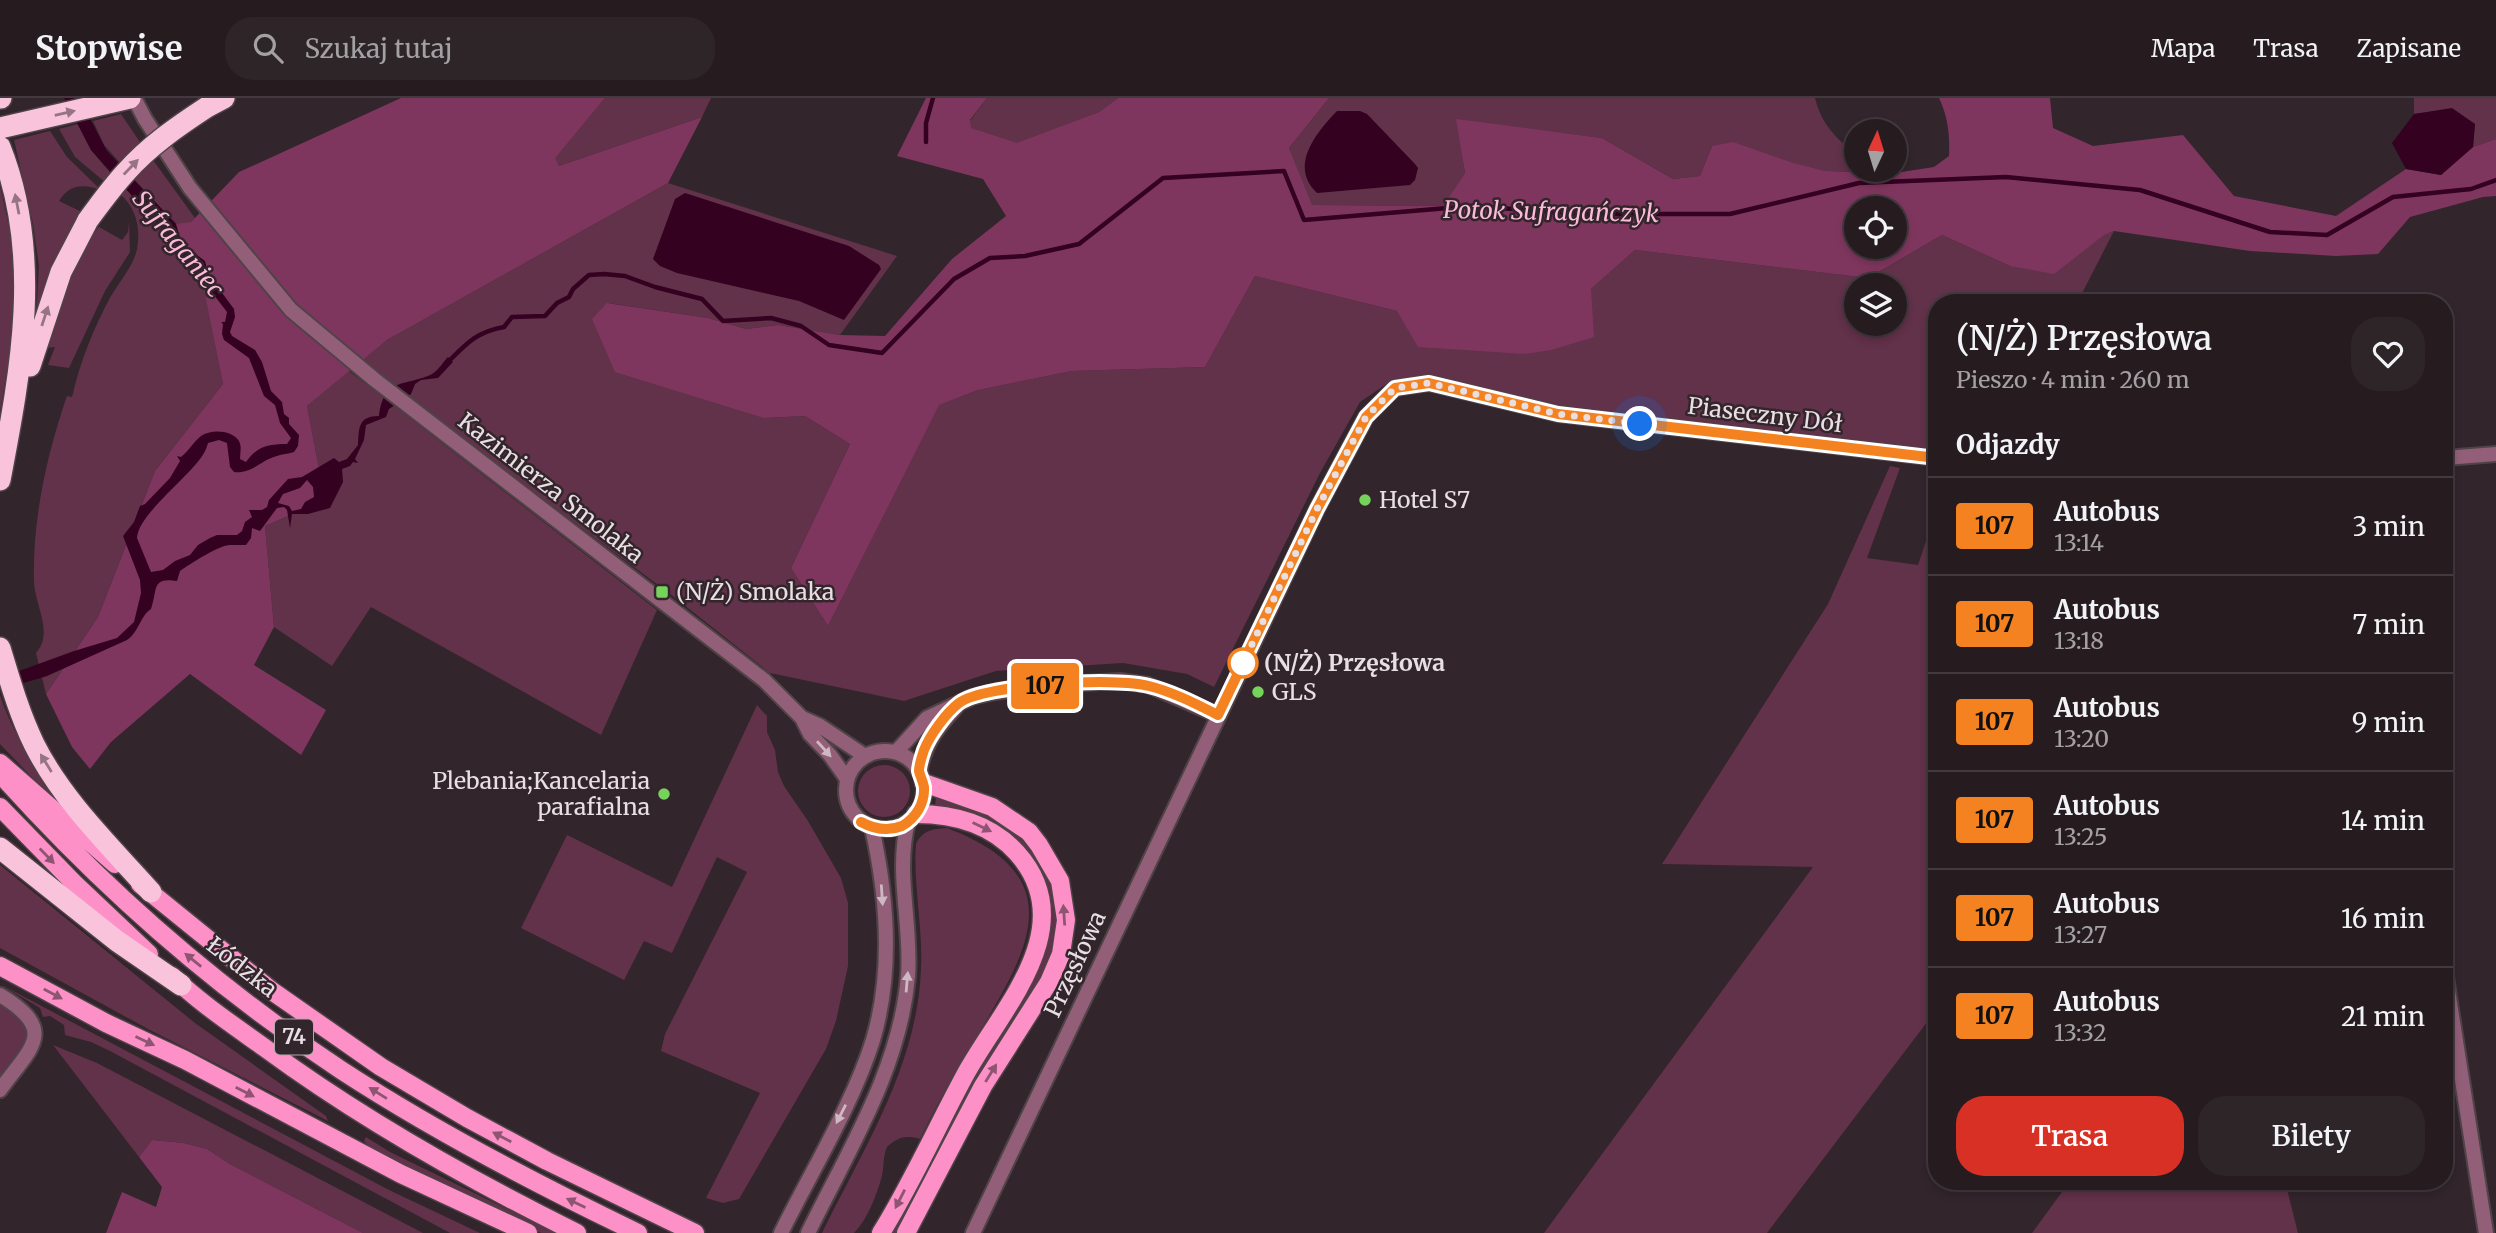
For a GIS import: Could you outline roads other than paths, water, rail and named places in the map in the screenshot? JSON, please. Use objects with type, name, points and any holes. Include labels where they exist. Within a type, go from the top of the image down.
[{"type":"highway","points":[[0,128],[132,98]]},
{"type":"highway","points":[[10,428],[61,271],[88,220],[125,173],[144,154],[177,127],[216,102]]},
{"type":"highway","points":[[0,147],[15,195],[25,263],[24,333],[0,480]]},
{"type":"highway","points":[[0,648],[12,689],[36,747],[56,780],[151,892]]},
{"type":"highway","points":[[0,848],[117,941],[181,985]]},
{"type":"main road","name":"74","points":[[0,763],[106,857],[272,991],[381,1067],[449,1108],[547,1161],[695,1233]]},
{"type":"main road","name":"Łódzka","points":[[0,773],[125,901],[210,974],[284,1030],[378,1093],[469,1147],[638,1233]]},
{"type":"main road","points":[[906,1233],[983,1086],[1049,982],[1061,954],[1066,920],[1060,881],[1029,832],[992,807],[921,777]]},
{"type":"main road","name":"74","points":[[0,807],[74,883],[181,985],[284,1063],[366,1117],[452,1168],[577,1233]]},
{"type":"main road","points":[[881,1233],[973,1059],[1023,983],[1039,945],[1042,912],[1038,891],[1028,868],[1003,839],[982,827],[943,814],[912,818]]},
{"type":"main road","points":[[0,966],[106,1023],[184,1060],[470,1207],[528,1233]]},
{"type":"main road","points":[[470,1207],[506,1233]]},
{"type":"street","name":"Kazimierza Smolaka","points":[[132,98],[190,188],[291,310],[422,417],[764,680],[802,718],[810,734],[830,755],[847,779]]},
{"type":"street","name":"Przęsłowa","points":[[973,1233],[1317,509],[1366,417],[1395,388],[1429,383],[1465,390]]},
{"type":"street","name":"Piaseczny Dół","points":[[1465,390],[1558,414],[1928,457]]},
{"type":"street","points":[[2453,457],[2496,454]]},
{"type":"street","points":[[896,752],[927,718],[959,703],[994,692],[1063,684],[1120,681],[1148,685],[1218,715]]},
{"type":"street","points":[[921,777],[905,757],[896,752],[875,752],[857,762],[847,779],[847,803],[853,814],[872,828],[897,828],[912,818],[922,805],[924,749],[959,703]]},
{"type":"street","name":"Kazimierza Smolaka","points":[[802,718],[820,726],[865,756]]},
{"type":"street","points":[[810,1229],[884,1076],[901,1024],[909,956],[902,854],[912,818]]},
{"type":"street","points":[[781,1233],[858,1080],[879,1015],[885,967],[885,930],[878,856],[872,828]]},
{"type":"street","points":[[0,995],[25,1012],[32,1021],[35,1036],[28,1056],[0,1090]]},
{"type":"street","points":[[2453,1022],[2486,1233]]},
{"type":"water","points":[[64,98],[79,98],[107,151],[176,224],[182,244],[205,261],[208,274],[234,309],[235,317],[230,332],[232,336],[255,350],[262,362],[271,391],[282,402],[289,424],[299,435],[298,446],[294,452],[271,458],[240,472],[234,472],[230,467],[227,443],[219,440],[208,443],[197,462],[155,507],[140,528],[137,538],[151,572],[163,570],[190,555],[198,545],[210,538],[217,535],[237,535],[242,531],[245,522],[252,517],[249,510],[262,510],[267,507],[269,500],[288,479],[302,477],[334,458],[339,462],[347,459],[358,445],[361,424],[367,418],[379,416],[386,394],[391,389],[432,374],[448,357],[453,362],[438,378],[421,380],[415,384],[411,394],[389,409],[386,417],[366,425],[364,440],[355,459],[358,463],[353,462],[342,469],[343,482],[330,508],[308,514],[292,514],[290,528],[287,510],[284,507],[277,508],[260,531],[252,528],[251,538],[246,545],[218,548],[180,571],[177,581],[159,583],[151,609],[127,640],[47,676],[0,690],[0,678],[117,638],[134,622],[141,593],[140,580],[123,536],[134,522],[140,506],[170,478],[180,461],[177,456],[181,457],[198,438],[210,432],[227,433],[236,437],[240,446],[240,459],[246,462],[258,450],[287,444],[291,438],[280,423],[275,405],[264,396],[249,358],[224,340],[221,322],[225,322],[227,312],[201,278],[200,265],[188,257],[182,257],[177,246],[91,150]],"holes":[[[307,480],[313,487],[314,497],[305,502],[301,509],[292,511],[289,506],[278,503],[283,494],[300,488]]]},
{"type":"water","points":[[2452,108],[2475,124],[2473,147],[2441,175],[2406,169],[2392,143],[2414,114]]},
{"type":"water","points":[[1337,111],[1360,111],[1367,114],[1418,168],[1415,180],[1410,185],[1317,193],[1309,183],[1305,161],[1314,139]]},
{"type":"water","points":[[685,193],[849,246],[881,269],[844,320],[799,301],[677,273],[660,266],[653,259],[675,199]]},
{"type":"waterway","points":[[926,142],[926,123],[933,98]]},
{"type":"waterway","name":"Potok Sufragańczyk","points":[[447,363],[466,345],[479,336],[504,327],[512,317],[545,316],[557,303],[569,297],[573,289],[589,275],[604,274],[625,276],[702,299],[723,321],[771,318],[801,326],[829,345],[882,353],[954,279],[990,258],[1025,256],[1079,244],[1163,178],[1284,171],[1304,220],[1472,206],[1582,214],[1730,214],[1859,183],[2006,177],[2140,190],[2270,232],[2327,235],[2393,197],[2471,189],[2496,180]]},
{"type":"waterway","name":"Sufraganiec","points":[[191,257],[204,271]]},
{"type":"place","name":"Hotel S7","points":[[1365,500]]},
{"type":"place","name":"(N/Ż) Smolaka","points":[[662,592]]},
{"type":"place","name":"(N/Ż) Przęsłowa","points":[[1243,663]]},
{"type":"place","name":"GLS","points":[[1258,692]]},
{"type":"place","name":"Plebania;Kancelaria parafialna","points":[[664,794]]}]
